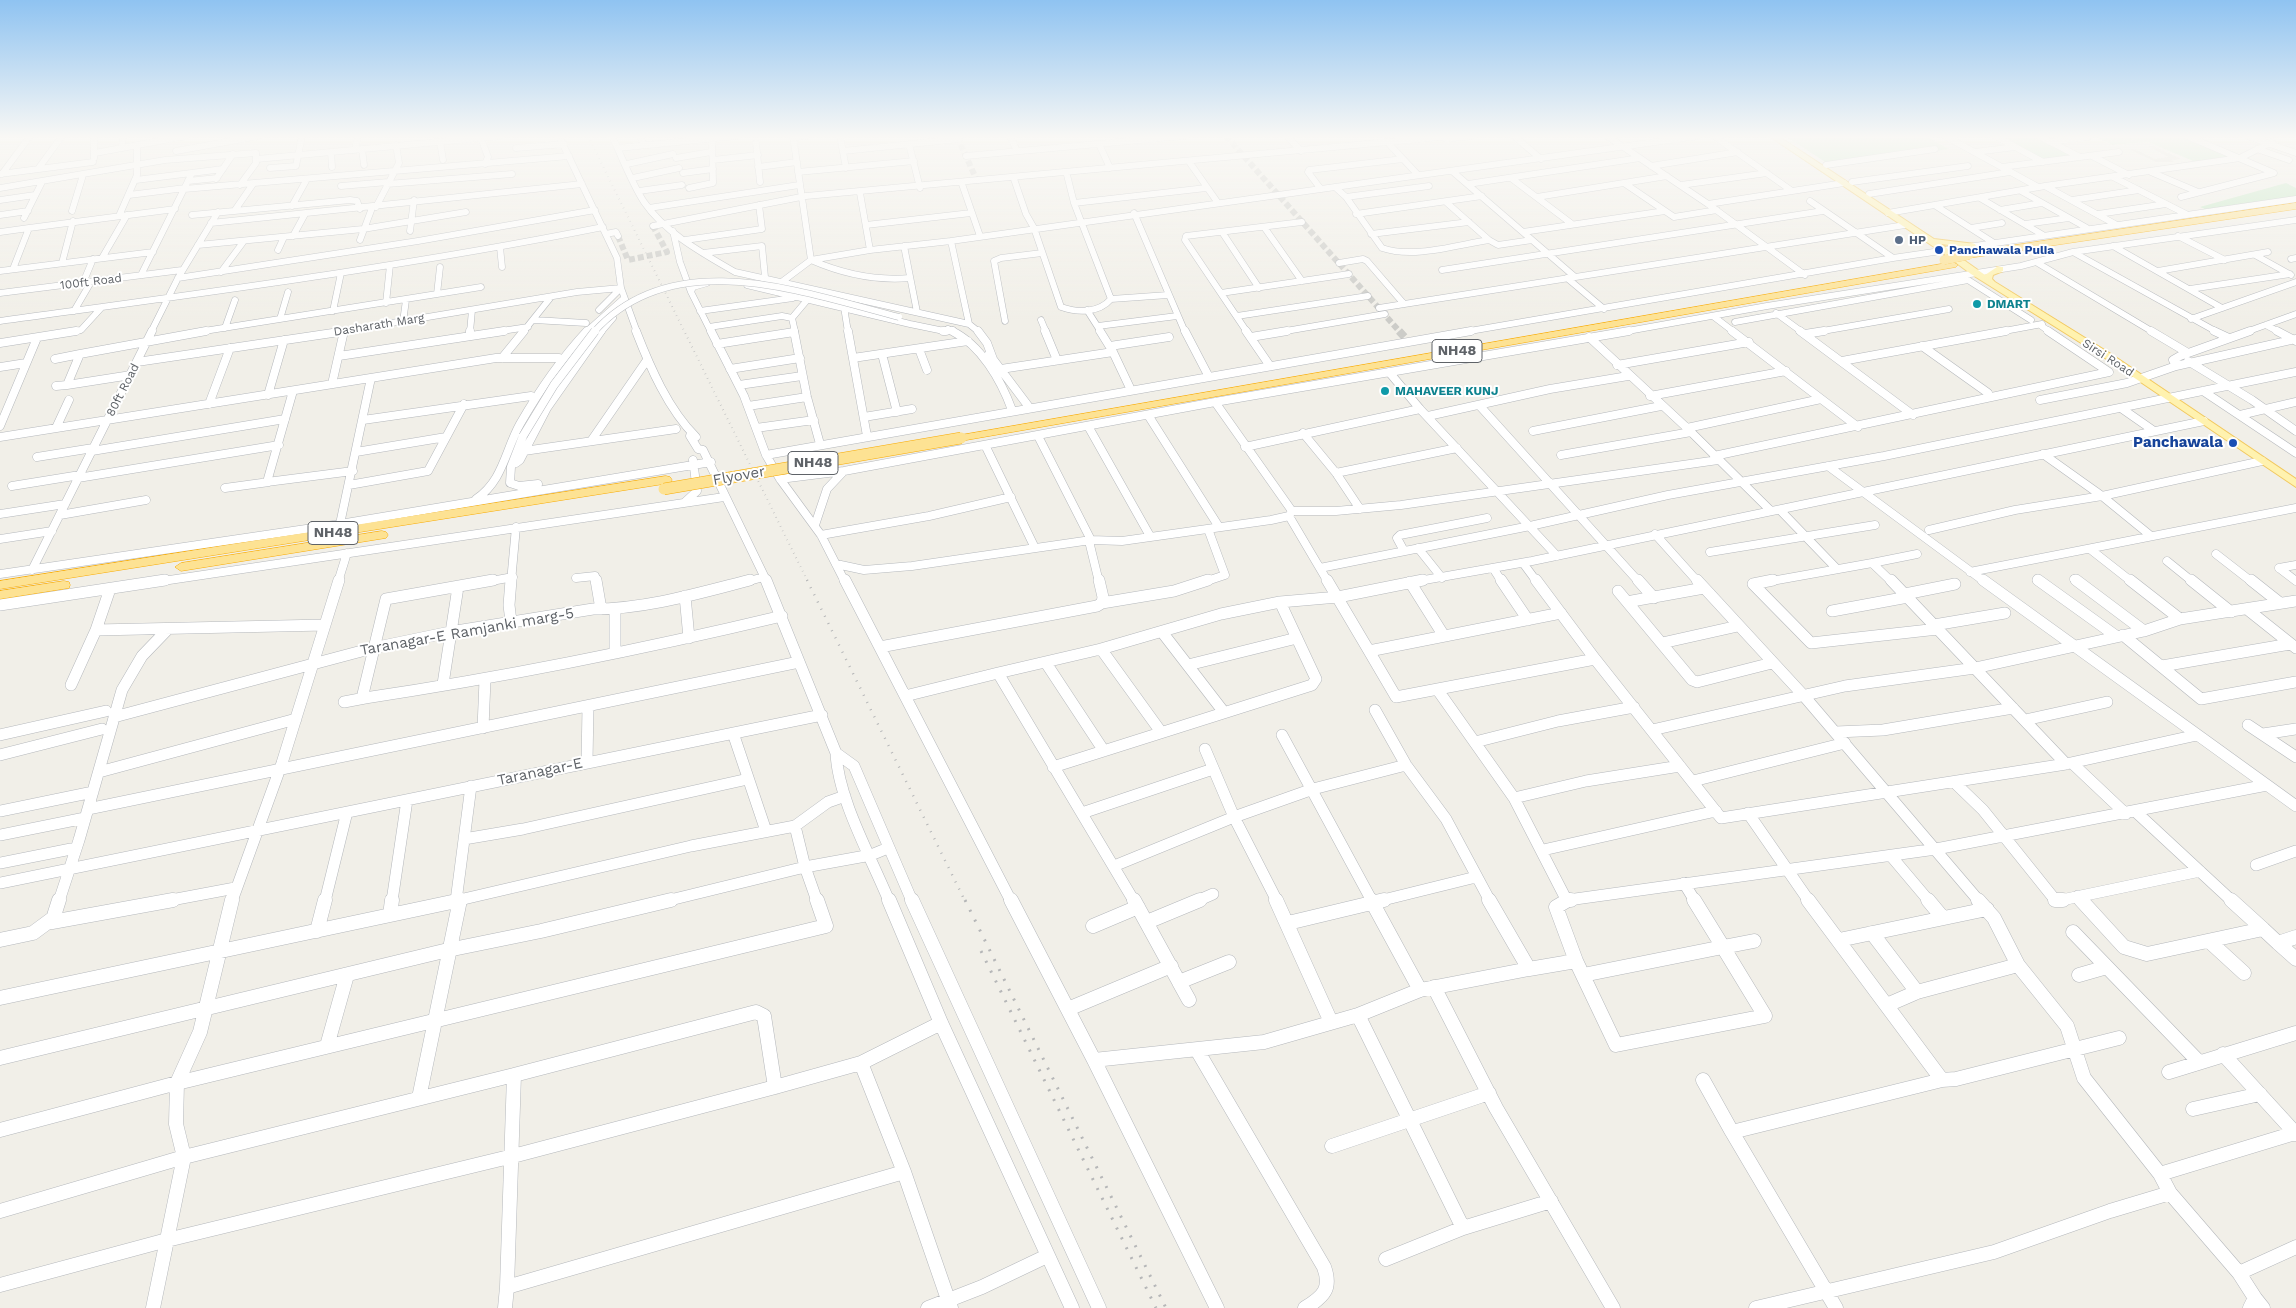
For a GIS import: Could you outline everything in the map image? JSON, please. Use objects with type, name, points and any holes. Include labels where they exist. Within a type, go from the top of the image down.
[{"type":"highway","name":"NH48","points":[[1948,259],[1970,251],[2296,206]]},
{"type":"highway","name":"NH48","points":[[1948,259],[1978,261],[2296,213]]},
{"type":"highway","name":"Flyover","points":[[665,484],[961,434],[1948,259]]},
{"type":"highway","name":"NH48","points":[[0,585],[665,484]]},
{"type":"highway","name":"NH48","points":[[0,595],[665,484]]},
{"type":"main road","name":"Sirsi Road","points":[[1869,197],[1892,212],[1914,223],[1920,233]]},
{"type":"main road","name":"Sirsi Road","points":[[1873,197],[1905,225],[1929,239],[1948,259],[1992,283],[2046,321],[2140,378],[2296,484]]},
{"type":"main road","points":[[1929,239],[1970,251]]},
{"type":"main road","points":[[1992,283],[1988,280],[1989,274],[2000,269]]},
{"type":"street","points":[[0,200],[21,197]]},
{"type":"street","points":[[24,218],[34,197]]},
{"type":"street","points":[[72,211],[76,197]]},
{"type":"street","points":[[119,216],[128,197]]},
{"type":"street","points":[[141,275],[181,197]]},
{"type":"street","points":[[235,210],[244,197]]},
{"type":"street","points":[[292,206],[297,197]]},
{"type":"street","points":[[332,202],[335,197]]},
{"type":"street","points":[[360,240],[380,197]]},
{"type":"street","points":[[211,223],[374,208],[414,200],[444,197]]},
{"type":"street","points":[[588,197],[617,258],[621,288],[647,360],[691,433],[690,436],[698,449],[707,456],[724,497],[750,545],[782,616],[836,753],[837,773],[845,796],[942,1023],[1072,1308]]},
{"type":"street","points":[[643,197],[664,224],[703,253],[738,273],[765,277],[969,324],[976,328],[989,344],[993,359]]},
{"type":"street","points":[[650,208],[708,197]]},
{"type":"street","points":[[654,226],[759,205],[811,197]]},
{"type":"street","points":[[801,198],[812,197]]},
{"type":"street","points":[[861,197],[870,250]]},
{"type":"street","points":[[966,197],[980,236]]},
{"type":"street","points":[[1020,197],[1026,214],[1034,228],[1061,307],[1068,310],[1087,310],[1105,306],[1111,298]]},
{"type":"street","points":[[1073,197],[1111,298]]},
{"type":"street","points":[[1074,203],[1126,197]]},
{"type":"street","points":[[1213,197],[1218,203]]},
{"type":"street","points":[[783,281],[811,260],[870,250],[951,241],[1134,213],[1259,197]]},
{"type":"street","points":[[1346,197],[1356,214],[1382,248],[1396,254],[1489,240]]},
{"type":"street","points":[[1356,214],[1476,197]]},
{"type":"street","points":[[1483,197],[1575,277]]},
{"type":"street","points":[[1537,197],[1572,224]]},
{"type":"street","points":[[1644,197],[1664,211],[1678,217],[1717,210]]},
{"type":"street","points":[[1698,197],[1806,275]]},
{"type":"street","points":[[1708,204],[1753,197]]},
{"type":"street","points":[[1892,212],[1986,197]]},
{"type":"street","points":[[2032,197],[2088,228]]},
{"type":"street","points":[[2066,197],[2115,224]]},
{"type":"street","points":[[2072,200],[2092,197]]},
{"type":"street","points":[[2153,197],[2186,214]]},
{"type":"street","points":[[801,198],[811,260]]},
{"type":"street","points":[[1980,198],[2044,235]]},
{"type":"street","points":[[1970,251],[1994,243],[2044,235],[2296,199]]},
{"type":"street","points":[[410,230],[414,200]]},
{"type":"street","points":[[192,214],[358,201],[360,209]]},
{"type":"street","points":[[1810,201],[1893,258]]},
{"type":"street","points":[[1446,202],[1489,240],[1498,245],[1532,240]]},
{"type":"street","points":[[2000,210],[2042,203]]},
{"type":"street","points":[[2098,214],[2166,204]]},
{"type":"street","points":[[685,240],[762,229],[759,205]]},
{"type":"street","points":[[1936,206],[1994,243]]},
{"type":"street","points":[[0,232],[175,209]]},
{"type":"street","points":[[0,295],[88,283],[221,272],[418,241],[594,210]]},
{"type":"street","points":[[1442,270],[1823,210]]},
{"type":"street","points":[[0,215],[28,211]]},
{"type":"street","points":[[1523,232],[1664,211]]},
{"type":"street","name":"80ft Road","points":[[32,570],[180,274],[218,212]]},
{"type":"street","points":[[198,245],[364,229],[466,212]]},
{"type":"street","points":[[866,225],[971,213]]},
{"type":"street","points":[[1134,213],[1177,316],[1209,377]]},
{"type":"street","points":[[293,236],[305,214]]},
{"type":"street","points":[[102,258],[127,215]]},
{"type":"street","points":[[2025,224],[2069,218]]},
{"type":"street","points":[[780,480],[844,471],[1148,414],[1589,337],[2000,269],[2073,252],[2296,220]]},
{"type":"street","points":[[62,263],[73,221]]},
{"type":"street","points":[[1270,366],[1185,240],[1186,236],[1302,222]]},
{"type":"street","points":[[1371,234],[1469,222]]},
{"type":"street","points":[[1971,228],[2002,224]]},
{"type":"street","points":[[1251,337],[1382,311],[1404,304],[1905,225]]},
{"type":"street","points":[[1264,227],[1302,281]]},
{"type":"street","points":[[13,269],[29,228]]},
{"type":"street","points":[[0,321],[168,299],[605,230],[616,232],[618,236]]},
{"type":"street","points":[[673,231],[680,262],[691,292],[748,406],[766,455],[780,480],[818,530],[880,647],[1068,1009],[1217,1308]]},
{"type":"street","points":[[1222,232],[1259,288]]},
{"type":"street","points":[[2178,236],[2225,260]]},
{"type":"street","points":[[278,250],[284,237]]},
{"type":"street","points":[[221,272],[244,241]]},
{"type":"street","points":[[951,241],[969,324]]},
{"type":"street","points":[[703,253],[762,246],[765,277]]},
{"type":"street","points":[[904,246],[917,312]]},
{"type":"street","points":[[2113,246],[2222,308]]},
{"type":"street","points":[[500,248],[502,267]]},
{"type":"street","points":[[0,270],[153,252]]},
{"type":"street","points":[[2073,252],[2191,319],[2229,338]]},
{"type":"street","points":[[2158,271],[2268,252]]},
{"type":"street","points":[[1005,322],[994,261],[1042,253]]},
{"type":"street","points":[[2255,255],[2293,276]]},
{"type":"street","points":[[766,455],[1029,407],[1806,275],[1893,258],[1948,259]]},
{"type":"street","points":[[74,311],[88,283],[93,259]]},
{"type":"street","points":[[811,260],[867,276],[891,280],[910,278]]},
{"type":"street","points":[[1339,262],[1366,260],[1404,304]]},
{"type":"street","points":[[2036,262],[2188,352]]},
{"type":"street","points":[[386,303],[390,265]]},
{"type":"street","points":[[437,294],[440,266]]},
{"type":"street","points":[[333,311],[341,272]]},
{"type":"street","points":[[738,273],[744,285]]},
{"type":"street","name":"100ft Road","points":[[88,283],[141,275],[180,274]]},
{"type":"street","points":[[1221,293],[1349,274]]},
{"type":"street","points":[[2190,289],[2293,276]]},
{"type":"street","points":[[465,503],[483,495],[495,484],[511,439],[563,362],[591,326],[622,300],[664,284],[708,277],[753,278],[907,313],[970,330],[1029,407]]},
{"type":"street","points":[[1567,278],[1604,309]]},
{"type":"street","points":[[694,462],[526,486],[512,486],[509,479],[511,467],[523,436],[536,413],[602,322],[622,306],[666,287],[714,280],[749,282],[953,330],[968,341],[999,381],[1012,410]]},
{"type":"street","points":[[1735,322],[1968,280],[1975,282],[2031,320]]},
{"type":"street","points":[[2191,319],[2296,282]]},
{"type":"street","points":[[691,292],[693,287],[708,283],[744,285],[944,331],[953,330]]},
{"type":"street","points":[[55,359],[148,340],[481,287]]},
{"type":"street","points":[[495,484],[491,477],[499,451],[531,396],[586,323],[621,288]]},
{"type":"street","name":"Dasharath Marg","points":[[137,362],[402,322],[591,290],[621,288]]},
{"type":"street","points":[[280,319],[288,292]]},
{"type":"street","points":[[1111,298],[1168,295]]},
{"type":"street","points":[[1237,316],[1368,296]]},
{"type":"street","points":[[502,358],[551,297]]},
{"type":"street","points":[[700,311],[804,298]]},
{"type":"street","points":[[804,298],[792,318],[802,376],[820,444]]},
{"type":"street","points":[[225,328],[235,300]]},
{"type":"street","points":[[402,322],[406,300]]},
{"type":"street","points":[[0,343],[81,330],[102,307]]},
{"type":"street","points":[[511,467],[520,460],[540,419],[578,363],[602,330],[618,312],[627,307]]},
{"type":"street","points":[[844,307],[867,436]]},
{"type":"street","points":[[1764,307],[1910,416]]},
{"type":"street","points":[[1805,334],[1949,309]]},
{"type":"street","points":[[470,336],[472,310]]},
{"type":"street","points":[[1087,310],[1111,349],[1131,390]]},
{"type":"street","points":[[2176,366],[2173,360],[2188,352],[2296,314]]},
{"type":"street","points":[[1775,315],[1839,359],[1910,416]]},
{"type":"street","points":[[708,327],[782,316],[792,318]]},
{"type":"street","points":[[1098,326],[1177,316]]},
{"type":"street","points":[[1714,316],[1858,428]]},
{"type":"street","points":[[1041,320],[1058,360]]},
{"type":"street","points":[[836,564],[864,570],[912,566],[1090,541],[1122,541],[1219,527],[1291,513],[1360,509],[1555,486],[1716,458],[2109,372],[2046,321],[2031,320],[1839,359]]},
{"type":"street","points":[[1839,359],[1922,346],[2046,321]]},
{"type":"street","points":[[338,356],[470,336],[531,324],[586,323]]},
{"type":"street","points":[[2266,325],[2295,340]]},
{"type":"street","points":[[332,384],[344,331]]},
{"type":"street","points":[[717,344],[794,332]]},
{"type":"street","points":[[1001,369],[1058,360],[1169,337]]},
{"type":"street","points":[[1589,337],[1628,376],[1689,430],[1739,482],[1806,535],[1836,568]]},
{"type":"street","points":[[0,426],[4,406],[37,338]]},
{"type":"street","points":[[268,395],[284,340]]},
{"type":"street","points":[[2040,400],[2140,378],[2191,362],[2295,340]]},
{"type":"street","points":[[853,358],[968,341]]},
{"type":"street","points":[[1617,365],[1749,342]]},
{"type":"street","points":[[1922,346],[1988,393]]},
{"type":"street","points":[[209,404],[230,348]]},
{"type":"street","points":[[919,348],[927,370]]},
{"type":"street","points":[[67,384],[80,354]]},
{"type":"street","points":[[882,354],[897,412]]},
{"type":"street","points":[[2180,356],[2296,431]]},
{"type":"street","points":[[0,437],[502,358],[560,358]]},
{"type":"street","points":[[730,369],[800,358]]},
{"type":"street","points":[[591,441],[647,360]]},
{"type":"street","points":[[0,367],[26,363]]},
{"type":"street","points":[[1650,396],[1786,371]]},
{"type":"street","points":[[1389,372],[1420,409],[1557,556]]},
{"type":"street","points":[[1320,568],[1739,482],[1828,466],[2296,372]]},
{"type":"street","points":[[56,386],[131,375]]},
{"type":"street","points":[[738,385],[802,376]]},
{"type":"street","points":[[1428,416],[1550,389],[1628,376]]},
{"type":"street","points":[[340,524],[371,378]]},
{"type":"street","points":[[268,482],[293,391]]},
{"type":"street","points":[[2203,391],[2296,453]]},
{"type":"street","points":[[363,420],[464,404],[531,396]]},
{"type":"street","points":[[748,406],[807,397]]},
{"type":"street","points":[[1561,455],[1689,430],[1821,399]]},
{"type":"street","points":[[56,428],[69,400]]},
{"type":"street","points":[[1215,402],[1291,513],[1320,568],[1396,697],[1595,659]]},
{"type":"street","points":[[2240,415],[2296,402]]},
{"type":"street","points":[[349,484],[428,471],[464,404]]},
{"type":"street","points":[[1479,405],[1555,486],[1578,515],[1654,598]]},
{"type":"street","points":[[1532,431],[1661,406]]},
{"type":"street","points":[[2121,408],[2154,431]]},
{"type":"street","points":[[1245,447],[1302,433],[1420,409]]},
{"type":"street","points":[[864,417],[912,410]]},
{"type":"street","points":[[1148,414],[1219,527]]},
{"type":"street","points":[[37,457],[93,450],[285,419]]},
{"type":"street","points":[[756,428],[814,420]]},
{"type":"street","points":[[905,696],[1101,649],[1221,614],[1280,602],[1338,597],[1410,582],[1523,563],[1606,544],[1776,511],[2204,421]]},
{"type":"street","points":[[2257,426],[2282,422]]},
{"type":"street","points":[[1088,426],[1150,536]]},
{"type":"street","points":[[524,451],[676,429]]},
{"type":"street","points":[[1302,433],[1336,473],[1360,509]]},
{"type":"street","points":[[1038,436],[1090,541],[1103,597],[1102,603]]},
{"type":"street","points":[[356,452],[446,437]]},
{"type":"street","points":[[12,486],[279,445]]},
{"type":"street","points":[[985,445],[1035,548]]},
{"type":"street","points":[[810,446],[800,454],[799,460],[803,468],[817,474]]},
{"type":"street","points":[[1336,473],[1457,448]]},
{"type":"street","points":[[2043,454],[2102,496],[2151,536]]},
{"type":"street","points":[[0,574],[340,524],[694,462],[707,456]]},
{"type":"street","points":[[1929,530],[2015,510],[2102,496],[2262,461]]},
{"type":"street","points":[[684,502],[697,491],[694,462]]},
{"type":"street","points":[[1828,466],[2027,614],[2296,806]]},
{"type":"street","points":[[225,488],[352,471]]},
{"type":"street","points":[[818,530],[824,492],[830,482],[844,471]]},
{"type":"street","points":[[0,605],[724,497]]},
{"type":"street","points":[[818,530],[928,516],[1010,497]]},
{"type":"street","points":[[60,515],[146,500]]},
{"type":"street","points":[[0,514],[65,504]]},
{"type":"street","points":[[1970,572],[2296,508]]},
{"type":"street","points":[[1404,551],[1398,536],[1486,518]]},
{"type":"street","points":[[1457,524],[1470,538]]},
{"type":"street","points":[[1710,552],[1806,535],[1875,526]]},
{"type":"street","points":[[511,622],[509,605],[516,527]]},
{"type":"street","points":[[880,647],[1097,606],[1102,603],[1174,591],[1226,575],[1208,528]]},
{"type":"street","points":[[0,539],[52,531]]},
{"type":"street","points":[[1655,534],[1836,732],[1987,909],[1994,918],[2018,965],[2058,1013],[2072,1035],[2078,1068],[2084,1078],[2160,1174],[2170,1193],[2239,1273],[2256,1305]]},
{"type":"street","points":[[1418,548],[1442,578]]},
{"type":"street","points":[[2090,549],[2180,619]]},
{"type":"street","points":[[153,1308],[184,1157],[176,1124],[177,1083],[200,1032],[235,888],[280,768],[348,553]]},
{"type":"street","points":[[1917,554],[1753,584],[1811,643],[1936,626],[2005,613]]},
{"type":"street","points":[[2216,554],[2280,603]]},
{"type":"street","points":[[2167,561],[2231,612]]},
{"type":"street","points":[[1872,562],[2069,763],[2200,871],[2296,959]]},
{"type":"street","points":[[1523,563],[1595,659],[1721,818],[2069,763],[2197,735]]},
{"type":"street","points":[[2296,565],[2280,568],[2296,581]]},
{"type":"street","points":[[1493,568],[1528,620]]},
{"type":"street","points":[[576,578],[595,576],[601,609]]},
{"type":"street","points":[[365,698],[363,694],[386,599],[513,577]]},
{"type":"street","name":"Taranagar-E Ramjanki marg-5","points":[[0,735],[110,714],[373,648],[450,632],[601,609],[615,609],[685,596],[764,578]]},
{"type":"street","points":[[2074,579],[2144,631]]},
{"type":"street","points":[[2037,580],[2162,666],[2201,699],[2296,682]]},
{"type":"street","points":[[1410,582],[1444,636]]},
{"type":"street","points":[[1832,611],[1955,584]]},
{"type":"street","points":[[443,684],[458,587]]},
{"type":"street","points":[[1629,604],[1632,601],[1704,588]]},
{"type":"street","points":[[71,685],[96,630],[110,589]]},
{"type":"street","points":[[1618,592],[1692,680],[1696,682],[1772,663]]},
{"type":"street","points":[[685,596],[689,638]]},
{"type":"street","points":[[1652,730],[1845,686],[1975,668],[2144,631],[2180,619],[2296,601]]},
{"type":"street","points":[[1053,767],[1315,683],[1316,679],[1280,602]]},
{"type":"street","points":[[615,609],[616,652]]},
{"type":"street","points":[[2247,610],[2293,646]]},
{"type":"street","points":[[1369,651],[1561,613]]},
{"type":"street","points":[[2015,617],[2027,614]]},
{"type":"street","points":[[344,702],[443,684],[485,680],[689,638],[782,616]]},
{"type":"street","points":[[96,630],[325,625]]},
{"type":"street","points":[[1662,643],[1738,626]]},
{"type":"street","points":[[0,940],[33,933],[52,919],[99,772],[110,714],[142,656],[168,629]]},
{"type":"street","points":[[1162,632],[1223,711]]},
{"type":"street","points":[[1188,665],[1297,638]]},
{"type":"street","points":[[2162,666],[2293,646]]},
{"type":"street","points":[[1101,649],[1161,732]]},
{"type":"street","points":[[0,835],[280,768],[588,707],[799,662]]},
{"type":"street","points":[[1046,663],[1104,751]]},
{"type":"street","points":[[998,673],[1147,922],[1190,1000]]},
{"type":"street","points":[[483,728],[485,680]]},
{"type":"street","points":[[1437,689],[1514,798],[1568,900]]},
{"type":"street","points":[[2025,720],[2107,702]]},
{"type":"street","points":[[587,762],[588,707]]},
{"type":"street","points":[[1475,742],[1558,721],[1634,708]]},
{"type":"street","points":[[1836,732],[1883,730],[2013,708]]},
{"type":"street","points":[[1376,710],[1406,765],[1446,819],[1476,877],[1529,969]]},
{"type":"street","name":"Taranagar-E","points":[[0,883],[822,715]]},
{"type":"street","points":[[99,772],[296,719]]},
{"type":"street","points":[[2248,725],[2296,757]]},
{"type":"street","points":[[0,756],[102,729]]},
{"type":"street","points":[[2263,734],[2296,730]]},
{"type":"street","points":[[733,733],[766,831]]},
{"type":"street","points":[[1282,735],[1332,823],[1370,901],[1420,990]]},
{"type":"street","points":[[1693,781],[1845,743]]},
{"type":"street","points":[[1205,750],[1234,817],[1288,923],[1330,1022]]},
{"type":"street","points":[[836,753],[854,766],[888,848],[1099,1308]]},
{"type":"street","points":[[1114,866],[1234,817],[1313,789],[1406,765]]},
{"type":"street","points":[[1514,798],[1586,781],[1680,766]]},
{"type":"street","points":[[1082,813],[1213,769]]},
{"type":"street","points":[[464,839],[523,829],[748,779]]},
{"type":"street","points":[[1954,782],[1983,810],[2002,837],[2056,901],[2200,871]]},
{"type":"street","points":[[419,1098],[458,900],[472,786]]},
{"type":"street","points":[[1684,883],[1765,1016],[1616,1045],[1576,961],[1556,907],[1568,900],[1684,883],[1788,871],[1936,849],[2267,786]]},
{"type":"street","points":[[0,811],[93,792]]},
{"type":"street","points":[[0,998],[390,915],[691,846],[795,826],[828,802],[845,796]]},
{"type":"street","points":[[390,915],[407,800]]},
{"type":"street","points":[[1543,850],[1716,811]]},
{"type":"street","points":[[317,931],[347,812]]},
{"type":"street","points":[[1748,814],[1942,1080]]},
{"type":"street","points":[[0,1130],[177,1083],[435,1019],[826,926],[806,867],[795,826]]},
{"type":"street","points":[[0,863],[76,848]]},
{"type":"street","points":[[0,1058],[448,950],[541,931],[806,867],[871,855],[888,848]]},
{"type":"street","points":[[2256,865],[2296,850]]},
{"type":"street","points":[[1891,856],[1943,918]]},
{"type":"street","points":[[1288,923],[1370,901],[1476,877]]},
{"type":"street","points":[[52,919],[52,922],[235,888]]},
{"type":"street","points":[[1147,922],[1213,894]]},
{"type":"street","points":[[2078,896],[2124,947],[2147,954],[2263,929]]},
{"type":"street","points":[[1093,926],[1138,907]]},
{"type":"street","points":[[1840,940],[1987,909]]},
{"type":"street","points":[[2073,932],[2199,1062]]},
{"type":"street","points":[[1872,933],[1917,992]]},
{"type":"street","points":[[2278,943],[2296,936]]},
{"type":"street","points":[[1583,975],[1754,941]]},
{"type":"street","points":[[2209,941],[2244,973]]},
{"type":"street","points":[[1094,1060],[1264,1042],[1358,1014],[1420,990],[1576,961]]},
{"type":"street","points":[[1179,982],[1229,962]]},
{"type":"street","points":[[1887,1005],[1917,992],[2018,965]]},
{"type":"street","points":[[1068,1009],[1170,966]]},
{"type":"street","points":[[2079,975],[2107,967]]},
{"type":"street","points":[[327,1046],[346,975]]},
{"type":"street","points":[[1434,987],[1489,1093],[1613,1308]]},
{"type":"street","points":[[0,1211],[184,1157],[756,1012],[764,1016],[775,1087]]},
{"type":"street","points":[[1358,1014],[1463,1228]]},
{"type":"street","points":[[0,1285],[167,1240],[513,1156],[775,1087],[862,1062],[942,1023]]},
{"type":"street","points":[[2169,1072],[2296,1033]]},
{"type":"street","points":[[1732,1132],[2119,1038]]},
{"type":"street","points":[[1197,1050],[1320,1258],[1329,1277],[1328,1290],[1318,1301],[1305,1308]]},
{"type":"street","points":[[2160,1174],[2296,1134],[2224,1054]]},
{"type":"street","points":[[862,1062],[904,1172],[950,1304]]},
{"type":"street","points":[[505,1308],[513,1156],[514,1074]]},
{"type":"street","points":[[1702,1080],[1836,1308]]},
{"type":"street","points":[[1332,1146],[1411,1121],[1489,1093]]},
{"type":"street","points":[[2194,1109],[2260,1094]]},
{"type":"street","points":[[507,1287],[904,1172]]},
{"type":"street","points":[[1756,1308],[1994,1252],[2110,1211],[2170,1193]]},
{"type":"street","points":[[1386,1259],[1463,1228],[1551,1201]]},
{"type":"street","points":[[2239,1273],[2296,1247]]},
{"type":"street","points":[[928,1308],[950,1304],[1047,1256]]},
{"type":"green space","points":[[2236,197],[2296,197],[2205,209],[2200,207]]},
{"type":"tunnel","points":[[1280,197],[1400,332]]},
{"type":"tunnel","points":[[618,236],[628,260],[667,252],[653,226]]},
{"type":"tunnel","points":[[1399,331],[1410,343]]},
{"type":"railway","points":[[618,197],[808,582]]},
{"type":"railway","points":[[807,580],[965,901]]},
{"type":"railway","points":[[965,900],[1166,1308]]},
{"type":"railway","points":[[981,951],[1156,1308]]},
{"type":"place","name":"HP","points":[[1899,240]]},
{"type":"place","name":"Panchawala Pulia","points":[[1939,250]]},
{"type":"place","name":"DMART","points":[[1977,304]]},
{"type":"place","name":"MAHAVEER KUNJ","points":[[1385,391]]},
{"type":"place","name":"Panchawala","points":[[2233,443]]}]
